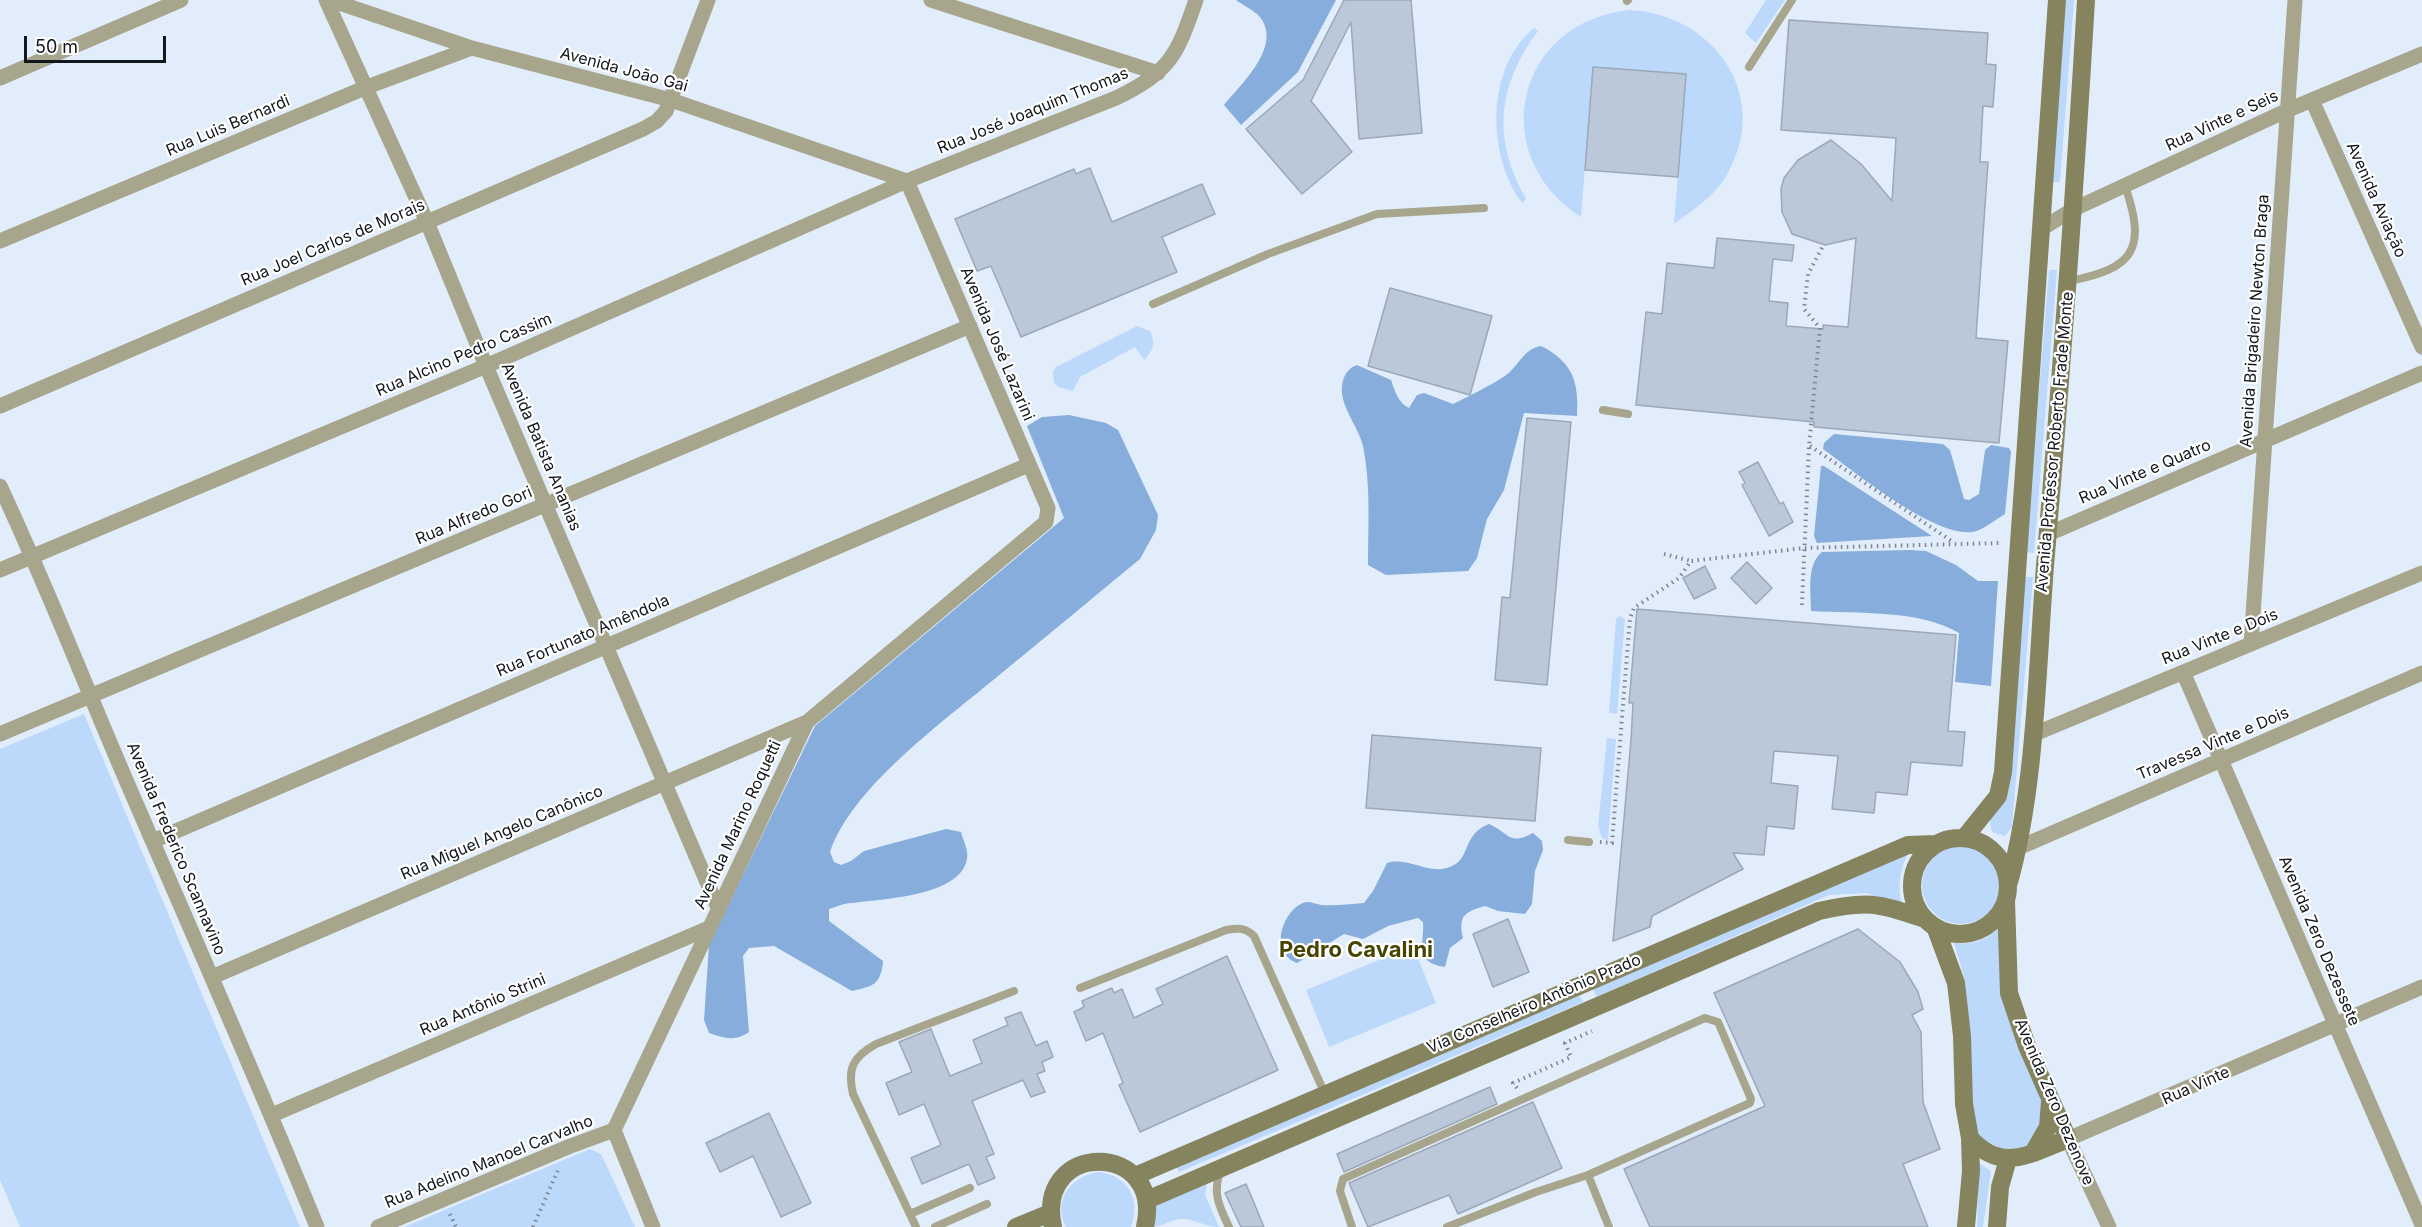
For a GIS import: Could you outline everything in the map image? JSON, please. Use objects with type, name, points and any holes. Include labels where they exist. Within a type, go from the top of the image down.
[{"type":"main road","name":"Avenida Professor Roberto Frade Monte","points":[[1965,837],[1998,796],[2003,772],[2056,0]]},
{"type":"main road","name":"Avenida Professor Roberto Frade Monte","points":[[2008,882],[2018,848],[2031,735],[2074,209],[2086,0]]},
{"type":"main road","points":[[1929,923],[1952,935],[1969,934],[1986,928],[1999,917],[2006,901],[2008,882],[2004,866],[1995,852],[1982,842],[1965,837],[1950,838],[1936,844],[1923,855],[1914,870],[1912,895],[1929,923],[1956,983],[1962,1036],[1966,1127],[1970,1138],[1971,1171],[1966,1227]]},
{"type":"main road","name":"Via Conselheiro Antônio Prado","points":[[1135,1176],[1908,845],[1936,844]]},
{"type":"main road","name":"Avenida Zero Dezenove","points":[[2006,901],[2009,993],[2027,1046],[2068,1139]]},
{"type":"main road","name":"Via Conselheiro Antônio Prado","points":[[1147,1200],[1819,911],[1852,903],[1880,904],[1929,923]]},
{"type":"main road","points":[[2033,1152],[2045,1137],[2048,1127],[2051,1113],[2049,1096]]},
{"type":"main road","points":[[1970,1138],[1985,1152],[2008,1159],[2000,1187],[1997,1227]]},
{"type":"main road","name":"Rua Vinte","points":[[2008,1159],[2068,1139]]},
{"type":"main road","points":[[1016,1227],[1051,1220],[1051,1198],[1057,1184],[1066,1173],[1079,1165],[1094,1161],[1109,1161],[1135,1176],[1147,1200],[1145,1227]]},
{"type":"street","points":[[0,78],[182,0]]},
{"type":"street","name":"Avenida João Gai","points":[[328,0],[472,48],[671,100],[907,181]]},
{"type":"street","name":"Avenida Batista Ananias","points":[[328,0],[428,222],[486,366],[719,910]]},
{"type":"street","name":"Rua Joel Carlos de Morais","points":[[0,406],[657,121],[671,100],[708,0]]},
{"type":"street","points":[[931,0],[1158,73]]},
{"type":"street","name":"Rua José Joaquim Thomas","points":[[907,181],[1116,98],[1149,82],[1180,46],[1196,0]]},
{"type":"street","name":"Avenida Brigadeiro Newton Braga","points":[[2251,644],[2295,0]]},
{"type":"street","name":"Rua Luis Bernardi","points":[[0,241],[367,87],[472,48]]},
{"type":"street","name":"Rua Vinte e Seis","points":[[2041,229],[2074,209],[2288,110],[2422,54]]},
{"type":"street","name":"Avenida Aviação","points":[[2312,100],[2422,347]]},
{"type":"street","name":"Avenida José Lazarini","points":[[907,181],[1048,508],[1046,522]]},
{"type":"street","name":"Rua Alcino Pedro Cassim","points":[[0,570],[486,366],[907,181]]},
{"type":"street","name":"Rua Alfredo Gori","points":[[0,734],[970,326]]},
{"type":"street","name":"Rua Vinte e Quatro","points":[[2048,534],[2422,373]]},
{"type":"street","name":"Rua Fortunato Amêndola","points":[[153,841],[1028,465]]},
{"type":"street","name":"Avenida Frederico Scannavino","points":[[0,486],[33,555],[90,695],[272,1115],[317,1227]]},
{"type":"street","name":"Avenida Marino Roquetti","points":[[614,1130],[807,722],[1046,522]]},
{"type":"street","name":"Rua Vinte e Dois","points":[[2031,735],[2422,573]]},
{"type":"street","name":"Avenida Zero Dezessete","points":[[2183,672],[2422,1225]]},
{"type":"street","name":"Travessa Vinte e Dois","points":[[2018,848],[2422,674]]},
{"type":"street","name":"Rua Miguel Angelo Canônico","points":[[212,977],[807,722]]},
{"type":"street","name":"Rua Antônio Strini","points":[[272,1115],[709,928]]},
{"type":"street","name":"Rua Vinte","points":[[2068,1139],[2422,987]]},
{"type":"street","points":[[614,1130],[653,1227]]},
{"type":"street","name":"Rua Adelino Manoel Carvalho","points":[[378,1227],[614,1130]]},
{"type":"street","name":"Avenida Zero Dezenove","points":[[2068,1139],[2109,1227]]},
{"type":"lane","points":[[1749,67],[1792,0]]},
{"type":"lane","points":[[2068,281],[2110,271],[2132,247],[2136,236],[2136,223],[2125,186]]},
{"type":"lane","points":[[1153,304],[1268,254],[1377,214],[1484,208]]},
{"type":"lane","points":[[1604,410],[1628,414]]},
{"type":"lane","points":[[1568,840],[1589,842]]},
{"type":"lane","points":[[1080,988],[1226,930],[1239,928],[1249,931],[1254,936],[1325,1094]]},
{"type":"lane","points":[[916,1227],[853,1094],[850,1081],[852,1063],[856,1057],[876,1044],[1014,991]]},
{"type":"lane","points":[[1352,1227],[1340,1191],[1343,1179],[1705,1018],[1718,1022],[1752,1099],[1750,1103],[1588,1175],[1536,1192],[1447,1227]]},
{"type":"lane","points":[[1221,1168],[1215,1185],[1218,1202],[1229,1227]]},
{"type":"lane","points":[[1588,1175],[1609,1227]]},
{"type":"lane","points":[[910,1214],[970,1188]]},
{"type":"lane","points":[[935,1227],[987,1204]]},
{"type":"path","points":[[1802,605],[1809,446],[1820,328],[1804,309],[1806,283],[1823,246]]},
{"type":"path","points":[[1809,446],[1954,543]]},
{"type":"path","points":[[1664,554],[1691,561],[1804,548],[2006,543]]},
{"type":"path","points":[[1589,842],[1612,843],[1630,618],[1634,608],[1679,578],[1691,561]]},
{"type":"path","points":[[533,1227],[568,1147]]},
{"type":"shaded area","points":[[1236,0],[1336,0],[1298,72],[1241,125],[1224,105],[1257,64],[1266,39],[1265,27],[1259,16]]},
{"type":"shaded area","points":[[1766,0],[1785,0],[1756,43],[1745,33]]},
{"type":"shaded area","points":[[2066,0],[2074,0],[2060,182],[2052,182]]},
{"type":"shaded area","points":[[1631,10],[1662,16],[1689,28],[1712,45],[1729,67],[1739,92],[1743,120],[1738,149],[1725,178],[1708,198],[1674,224],[1686,74],[1593,68],[1581,217],[1551,190],[1532,159],[1524,126],[1527,94],[1540,63],[1561,38],[1592,19]]},
{"type":"shaded area","points":[[1534,28],[1538,31],[1514,72],[1507,93],[1504,113],[1504,134],[1508,155],[1515,177],[1526,199],[1523,203],[1512,187],[1501,158],[1497,118],[1498,98],[1502,78],[1510,59],[1520,42]]},
{"type":"shaded area","points":[[2049,270],[2057,270],[2034,553],[2026,552]]},
{"type":"shaded area","points":[[1137,326],[1150,331],[1153,339],[1150,353],[1144,360],[1135,347],[1080,377],[1073,391],[1054,383],[1053,372],[1056,367]]},
{"type":"shaded area","points":[[1541,346],[1560,359],[1572,374],[1577,393],[1577,416],[1524,413],[1504,490],[1487,519],[1477,558],[1468,571],[1386,575],[1368,565],[1366,461],[1361,440],[1347,411],[1342,394],[1342,383],[1348,370],[1357,365],[1391,380],[1400,400],[1409,408],[1417,395],[1424,393],[1453,404],[1505,376],[1525,354]]},
{"type":"shaded area","points":[[1069,415],[1106,423],[1118,430],[1158,515],[1156,530],[1140,559],[924,737],[877,781],[857,804],[841,828],[830,852],[834,862],[841,865],[864,851],[946,829],[961,832],[967,849],[967,859],[961,872],[949,882],[934,889],[896,898],[844,904],[829,909],[829,921],[883,961],[878,980],[871,986],[852,991],[774,946],[749,948],[743,956],[749,1032],[734,1038],[709,1033],[704,1020],[709,945],[815,726],[1064,518],[1027,426],[1042,417]]},
{"type":"shaded area","points":[[1834,434],[1943,444],[1950,450],[1964,499],[1969,500],[1979,494],[1985,450],[1991,445],[2009,448],[2011,452],[2005,514],[1972,532],[1956,531],[1937,524],[1895,501],[1823,449],[1824,443]]},
{"type":"shaded area","points":[[1821,466],[1932,536],[1817,543],[1814,536]]},
{"type":"shaded area","points":[[1926,551],[1956,565],[1978,581],[1998,581],[1991,686],[1955,682],[1959,633],[1943,625],[1906,616],[1811,611],[1811,571],[1817,557],[1822,552]]},
{"type":"shaded area","points":[[2025,577],[2033,577],[2012,827],[2005,836],[1992,832],[1990,821]]},
{"type":"shaded area","points":[[1620,616],[1625,619],[1617,714],[1609,713],[1616,619]]},
{"type":"shaded area","points":[[84,714],[300,1227],[20,1227],[0,1180],[0,749]]},
{"type":"shaded area","points":[[1607,738],[1616,739],[1608,840],[1602,838],[1598,826]]},
{"type":"shaded area","points":[[1489,824],[1510,837],[1525,837],[1533,833],[1542,841],[1543,850],[1535,871],[1532,904],[1525,914],[1498,911],[1485,906],[1467,913],[1461,925],[1463,938],[1450,948],[1445,967],[1428,961],[1424,956],[1422,950],[1423,922],[1418,918],[1388,926],[1363,939],[1344,934],[1297,963],[1287,957],[1282,948],[1282,928],[1292,911],[1300,905],[1307,902],[1321,905],[1364,903],[1373,891],[1387,863],[1404,862],[1437,869],[1454,865],[1463,857],[1475,834]]},
{"type":"shaded area","points":[[1961,846],[1976,849],[1989,857],[1997,870],[2000,885],[1997,900],[1989,913],[1976,921],[1961,924],[1946,921],[1933,913],[1925,900],[1922,885],[1925,870],[1933,857],[1946,849]]},
{"type":"shaded area","points":[[1907,855],[1900,879],[1902,904],[1866,893],[1829,895],[1596,997],[1593,989]]},
{"type":"shaded area","points":[[1999,928],[2043,1098],[2041,1125],[2028,1145],[2016,1149],[2002,1149],[1984,1140],[1978,1133],[1972,1100],[1965,980],[1954,943],[1979,941]]},
{"type":"shaded area","points":[[1413,946],[1436,1003],[1329,1047],[1306,990]]},
{"type":"shaded area","points":[[1579,995],[1583,1002],[1179,1172],[1176,1165]]},
{"type":"shaded area","points":[[590,1149],[601,1154],[635,1227],[404,1227]]},
{"type":"shaded area","points":[[1979,1163],[1991,1171],[1983,1227],[1977,1227]]},
{"type":"shaded area","points":[[1100,1172],[1118,1179],[1130,1191],[1134,1208],[1131,1227],[1066,1227],[1061,1207],[1067,1190],[1081,1178]]},
{"type":"shaded area","points":[[1207,1182],[1205,1195],[1219,1227],[1180,1219],[1151,1227],[1152,1207]]},
{"type":"building","points":[[1344,0],[1411,0],[1422,133],[1359,139],[1351,22],[1311,101],[1352,152],[1302,194],[1246,129],[1303,80]]},
{"type":"building","points":[[1789,20],[1988,33],[1986,64],[1996,65],[1993,107],[1983,106],[1980,162],[1988,162],[1976,338],[2008,341],[1999,443],[1814,427],[1814,422],[1636,405],[1646,312],[1662,314],[1667,263],[1714,268],[1717,238],[1794,245],[1792,261],[1773,259],[1769,301],[1788,303],[1786,326],[1823,329],[1823,325],[1848,327],[1856,238],[1825,245],[1792,234],[1782,212],[1781,189],[1784,178],[1798,160],[1831,140],[1861,164],[1892,201],[1896,138],[1781,130]]},
{"type":"building","points":[[1593,67],[1686,74],[1678,177],[1585,170]]},
{"type":"building","points":[[1090,168],[1112,222],[1202,184],[1215,214],[1162,237],[1177,272],[1021,337],[991,266],[977,271],[955,219],[1074,169],[1076,174]]},
{"type":"building","points":[[1390,288],[1492,316],[1470,395],[1368,366]]},
{"type":"building","points":[[1527,418],[1571,422],[1547,685],[1495,680],[1502,597],[1510,598]]},
{"type":"building","points":[[1758,462],[1780,504],[1783,502],[1793,522],[1769,536],[1742,485],[1745,483],[1739,472]]},
{"type":"building","points":[[1747,562],[1772,588],[1756,604],[1731,578]]},
{"type":"building","points":[[1705,566],[1716,588],[1694,599],[1683,578]]},
{"type":"building","points":[[1637,609],[1956,635],[1948,731],[1965,732],[1962,766],[1911,762],[1907,795],[1876,792],[1874,813],[1832,809],[1838,756],[1774,751],[1771,783],[1798,786],[1794,829],[1767,826],[1764,855],[1733,853],[1743,869],[1652,916],[1650,927],[1613,941],[1631,740],[1633,703],[1629,703]]},
{"type":"building","points":[[1372,735],[1541,748],[1535,821],[1366,808]]},
{"type":"building","points":[[1508,919],[1529,972],[1493,987],[1473,934]]},
{"type":"building","points":[[1858,929],[1900,962],[1918,992],[1923,1009],[1912,1015],[1921,1032],[1923,1102],[1940,1149],[1903,1164],[1928,1227],[1650,1227],[1624,1169],[1765,1106],[1714,993]]},
{"type":"building","points":[[1227,956],[1278,1070],[1140,1132],[1119,1085],[1123,1083],[1103,1033],[1086,1041],[1074,1012],[1084,1007],[1082,1001],[1112,988],[1114,993],[1122,989],[1134,1018],[1163,1004],[1156,989]]},
{"type":"building","points":[[1021,1012],[1036,1046],[1047,1041],[1053,1057],[1042,1062],[1045,1071],[1037,1074],[1045,1092],[1031,1097],[1023,1080],[972,1101],[994,1154],[986,1157],[995,1178],[978,1185],[969,1164],[922,1184],[911,1158],[941,1145],[924,1104],[899,1115],[886,1083],[912,1072],[899,1042],[931,1029],[950,1076],[982,1063],[973,1040],[1008,1025],[1005,1018]]},
{"type":"building","points":[[1490,1087],[1497,1104],[1344,1172],[1337,1154]]},
{"type":"building","points":[[1533,1102],[1562,1168],[1458,1214],[1449,1195],[1368,1227],[1349,1183]]},
{"type":"building","points":[[769,1113],[811,1203],[781,1217],[753,1156],[720,1172],[706,1143]]},
{"type":"building","points":[[1246,1184],[1264,1227],[1241,1227],[1225,1193]]},
{"type":"district","name":"Pedro Cavalini","points":[[1356,950]]}]
